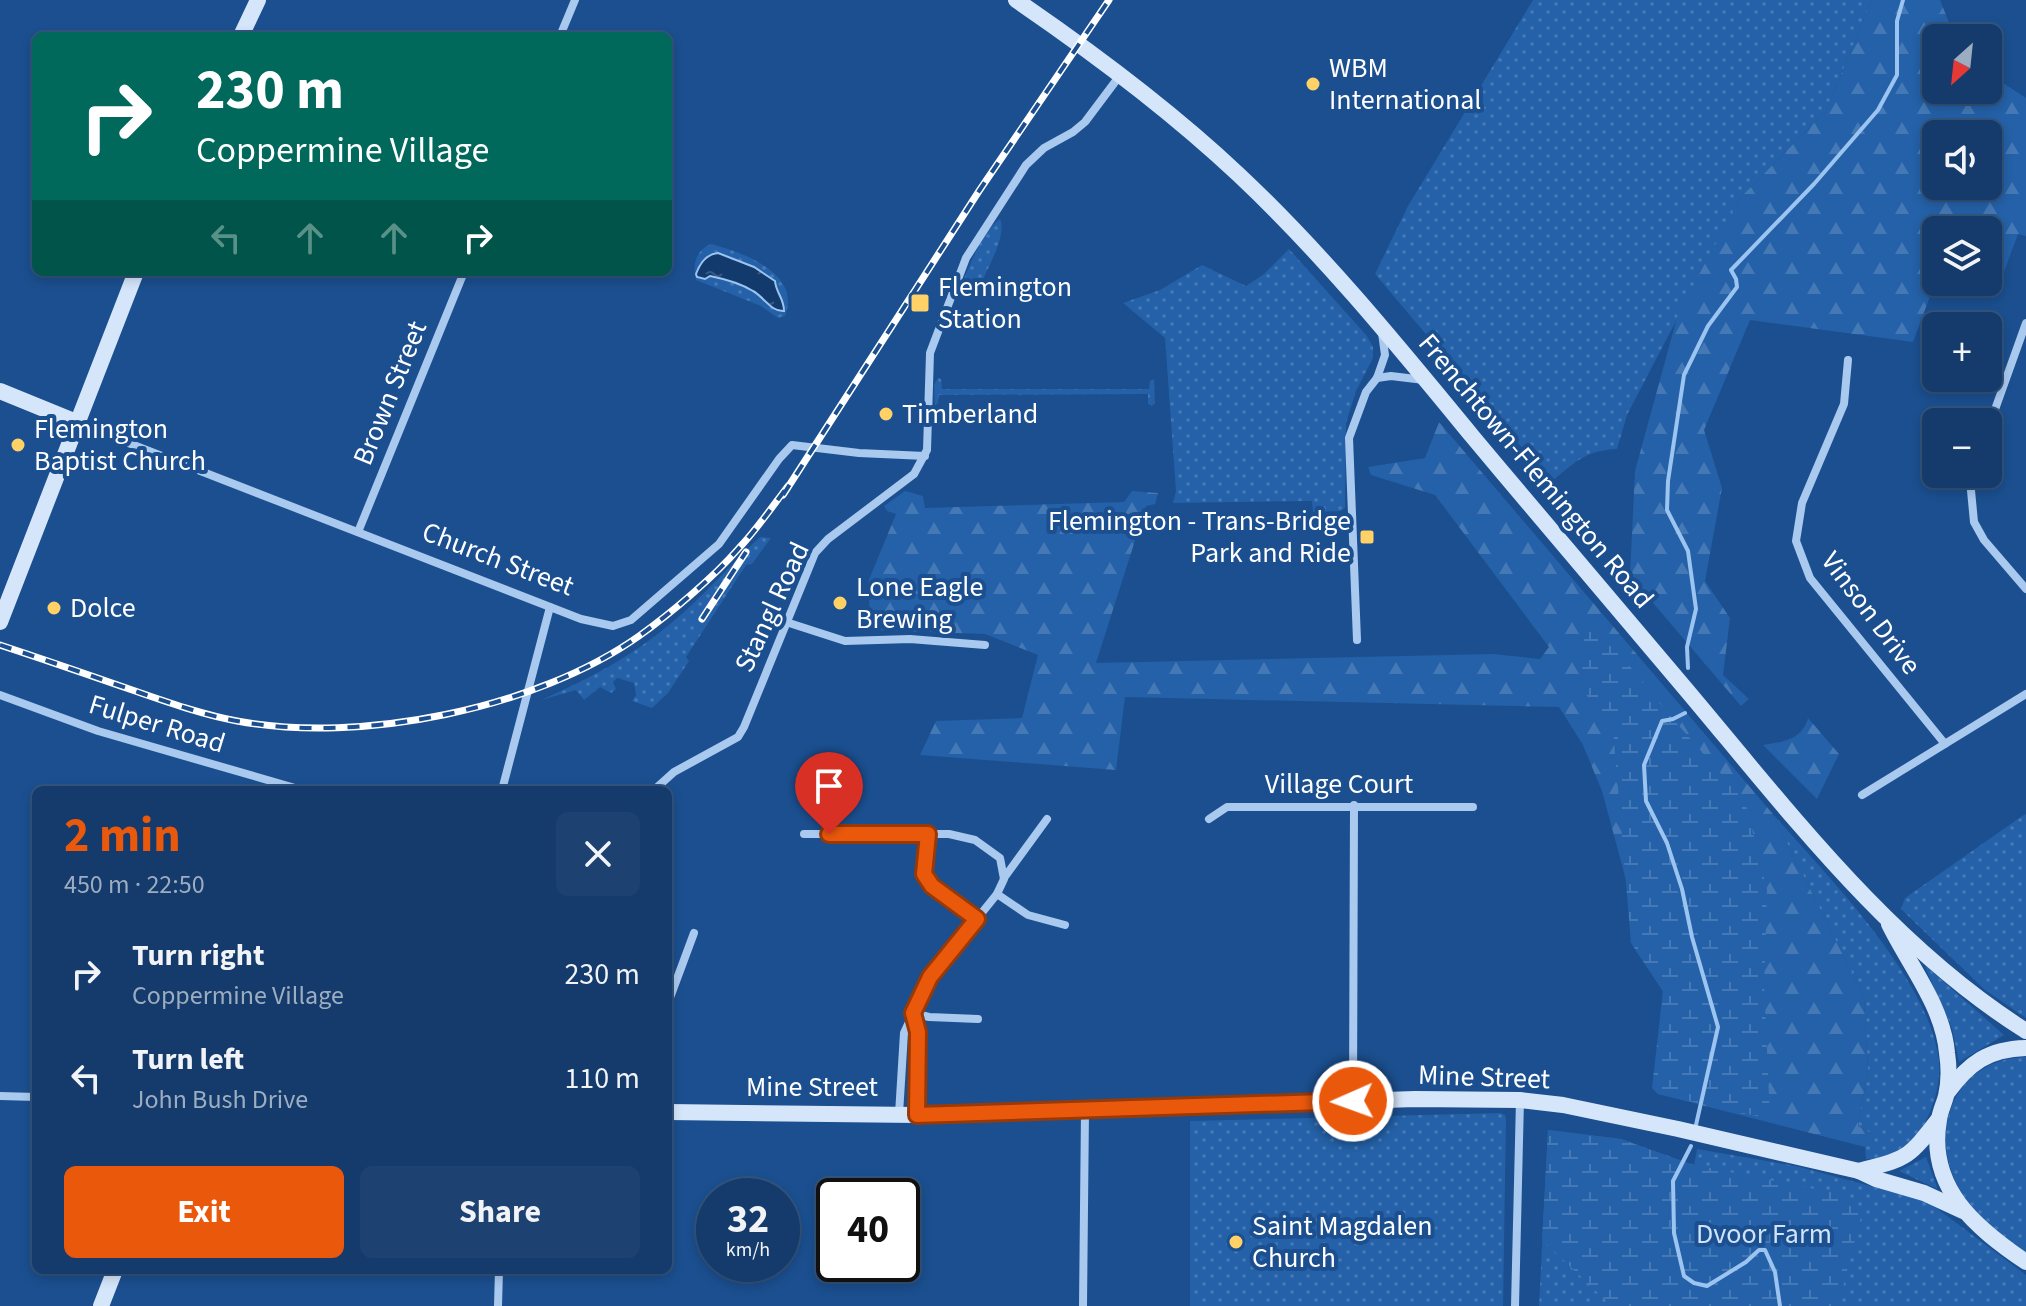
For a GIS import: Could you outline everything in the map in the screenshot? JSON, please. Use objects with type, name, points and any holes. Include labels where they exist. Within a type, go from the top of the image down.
[{"type":"street","points":[[243,32],[258,0]]},
{"type":"street","points":[[562,32],[575,0]]},
{"type":"street","name":"Frenchtown-Flemington Road","points":[[1016,0],[1121,74],[1184,125],[1262,197],[1427,381],[1792,815],[1888,923],[1922,983],[1945,1038],[1947,1093]]},
{"type":"street","points":[[925,456],[929,416],[928,362],[934,337],[966,258],[1026,165],[1044,148],[1085,122],[1121,74]]},
{"type":"street","points":[[0,622],[134,276]]},
{"type":"street","name":"Brown Street","points":[[358,532],[462,276]]},
{"type":"street","points":[[1996,408],[2026,323]]},
{"type":"street","points":[[1357,640],[1349,438],[1366,392],[1377,378],[1385,355],[1380,326]]},
{"type":"street","name":"Vinson Drive","points":[[1848,360],[1844,404],[1802,503],[1796,541],[1810,578],[1945,744]]},
{"type":"street","points":[[1377,378],[1405,377],[1427,381]]},
{"type":"street","name":"Church Street","points":[[0,391],[605,626],[622,625],[631,620],[719,544],[788,447],[925,456]]},
{"type":"street","name":"Stangl Road","points":[[658,786],[674,772],[738,737],[815,553],[828,539],[914,474],[925,456]]},
{"type":"street","points":[[1971,488],[1974,522],[1984,540],[2026,589]]},
{"type":"street","points":[[503,786],[550,607]]},
{"type":"street","points":[[786,622],[845,641],[910,639],[985,645]]},
{"type":"street","points":[[1862,795],[2026,694]]},
{"type":"street","name":"Fulper Road","points":[[0,695],[98,731],[288,786]]},
{"type":"street","points":[[1353,1101],[1354,805]]},
{"type":"street","name":"Village Court","points":[[1209,819],[1227,807],[1473,807]]},
{"type":"street","points":[[899,1114],[904,1033],[930,977],[997,894],[1004,879],[1047,819]]},
{"type":"street","points":[[804,834],[963,836],[985,845],[1000,858],[1004,879]]},
{"type":"street","points":[[928,834],[924,874],[932,886],[977,919]]},
{"type":"street","points":[[997,894],[1028,915],[1065,925]]},
{"type":"street","name":"Frenchtown-Flemington Road","points":[[1888,923],[1908,936],[1971,992],[2026,1031]]},
{"type":"street","points":[[672,992],[694,933]]},
{"type":"street","points":[[913,1013],[929,1017],[978,1019]]},
{"type":"street","points":[[913,1013],[918,1032],[917,1115]]},
{"type":"street","points":[[2026,1048],[2001,1050],[1961,1074],[1947,1093],[1939,1119],[1937,1146],[1940,1164],[1963,1211],[2026,1262]]},
{"type":"street","points":[[0,1096],[32,1097]]},
{"type":"street","points":[[1515,1306],[1520,1100]]},
{"type":"street","name":"Mine Street","points":[[672,1112],[917,1115],[1353,1101],[1520,1100],[1563,1105],[1678,1129],[1859,1171],[1914,1189],[1963,1211]]},
{"type":"street","points":[[1083,1306],[1085,1110]]},
{"type":"street","name":"Mine Street","points":[[1859,1171],[1903,1159],[1939,1119]]},
{"type":"street","points":[[101,1306],[113,1274]]},
{"type":"street","points":[[498,1306],[499,1274]]},
{"type":"green space","points":[[1533,0],[1872,0],[1826,111],[1740,198],[1627,415],[1617,449],[1589,455],[1551,482],[1375,274],[1408,206]]},
{"type":"green space","points":[[1872,0],[1940,0],[1949,24],[1922,24],[1922,104],[2002,104],[2002,82],[2026,98],[2026,236],[2018,234],[2002,277],[2002,216],[1922,216],[1922,296],[1930,296],[1913,342],[1750,320],[1704,430],[1722,488],[1705,581],[1730,618],[1723,675],[1749,699],[1741,706],[1630,576],[1635,471],[1678,314],[1740,198],[1826,111]]},
{"type":"green space","points":[[1000,219],[999,241],[982,282],[978,289],[968,295],[963,293],[961,286],[977,250],[987,232]]},
{"type":"green space","points":[[711,244],[753,259],[777,276],[785,288],[788,301],[785,316],[778,318],[761,306],[696,280],[696,259]]},
{"type":"green space","points":[[1289,249],[1367,336],[1373,347],[1373,358],[1356,391],[1346,423],[1345,508],[1341,511],[1313,512],[1312,501],[1173,503],[1176,491],[1165,338],[1123,303],[1160,290],[1202,265],[1246,286],[1264,274]]},
{"type":"green space","points":[[938,378],[941,379],[942,389],[1149,389],[1150,381],[1154,379],[1155,403],[1152,406],[1148,404],[1148,394],[939,395],[935,406],[934,385]]},
{"type":"green space","points":[[1439,422],[1772,813],[1864,997],[1868,1069],[1858,1126],[1876,1136],[1865,1147],[1658,1094],[1663,991],[1636,951],[1626,880],[1602,791],[1583,745],[1559,707],[1125,697],[1116,770],[920,755],[936,721],[1022,718],[1038,655],[985,634],[871,630],[868,582],[896,514],[887,511],[884,506],[905,491],[923,496],[925,508],[1124,502],[1132,491],[1158,493],[1155,504],[1146,506],[1096,663],[1494,654],[1540,659],[1549,647],[1435,495],[1371,475],[1368,467],[1425,458]]},
{"type":"green space","points":[[760,537],[771,538],[752,564],[746,565],[686,657],[689,661],[668,693],[652,708],[632,701],[636,695],[634,683],[617,678],[613,682],[616,689],[611,693],[600,687],[584,700],[576,690],[541,700],[608,667],[655,636]]},
{"type":"green space","points":[[1586,613],[1745,801],[1767,890],[1764,982],[1770,1119],[1658,1094],[1652,1088],[1663,991],[1631,943],[1613,730],[1581,688]]},
{"type":"green space","points":[[1808,718],[1839,754],[1817,799],[1763,745],[1796,735]]},
{"type":"green space","points":[[1772,813],[1873,930],[1918,998],[1932,1032],[1939,1072],[1931,1109],[1921,1131],[1893,1154],[1866,1159],[1865,1147],[1876,1136],[1858,1126],[1868,1069],[1864,997]]},
{"type":"green space","points":[[2025,814],[2026,1018],[1985,990],[1901,909],[1905,898]]},
{"type":"green space","points":[[1925,967],[2004,1035],[1959,1062],[1952,1028]]},
{"type":"green space","points":[[2026,1057],[2026,1252],[1989,1224],[1965,1198],[1950,1166],[1946,1143],[1947,1122],[1965,1084],[1981,1070],[2001,1061]]},
{"type":"green space","points":[[1500,1113],[1506,1119],[1503,1306],[1190,1306],[1190,1121]]},
{"type":"green space","name":"Dvoor Farm","points":[[1548,1130],[1621,1139],[1694,1165],[1697,1149],[1796,1166],[1919,1199],[1935,1207],[2026,1275],[2026,1306],[1539,1306]]},
{"type":"green space","points":[[1548,1130],[1621,1139],[1689,1164],[1845,1195],[1863,1209],[1838,1306],[1612,1306],[1542,1240]]},
{"type":"green space","points":[[1926,1157],[1937,1187],[1937,1189],[1899,1171]]},
{"type":"water","points":[[718,253],[754,267],[775,281],[784,311],[775,309],[738,284],[710,276],[705,279],[697,277],[704,260]]},
{"type":"waterway","points":[[1688,668],[1687,647],[1696,609],[1688,551],[1667,510],[1668,481],[1684,375],[1708,326],[1737,287],[1731,270],[1814,184],[1878,110],[1897,75],[1897,21],[1903,0]]},
{"type":"waterway","points":[[1685,713],[1662,721],[1644,765],[1646,801],[1667,843],[1682,889],[1692,937],[1718,1027],[1696,1125]]},
{"type":"waterway","points":[[1691,1146],[1673,1181],[1674,1233],[1684,1276],[1694,1283],[1707,1286],[1746,1262],[1759,1250],[1765,1250],[1775,1272],[1780,1306]]},
{"type":"railway","points":[[783,495],[979,191],[1109,0]]},
{"type":"railway","points":[[0,645],[175,704],[237,721],[285,727],[337,728],[446,714],[499,701],[550,683],[597,662],[639,636],[691,595],[729,559],[788,486]]},
{"type":"railway","points":[[702,619],[746,552]]},
{"type":"place","name":"WBM International","points":[[1313,84]]},
{"type":"place","name":"Flemington Station","points":[[920,303]]},
{"type":"place","name":"Timberland","points":[[886,414]]},
{"type":"place","name":"Flemington Baptist Church","points":[[18,445]]},
{"type":"place","name":"Flemington - Trans-Bridge Park and Ride","points":[[1367,537]]},
{"type":"place","name":"Lone Eagle Brewing","points":[[840,603]]},
{"type":"place","name":"Dolce","points":[[54,608]]},
{"type":"place","name":"Saint Magdalen Church","points":[[1236,1242]]},
{"type":"route","points":[[829,834],[928,834],[924,874],[932,886],[977,919],[930,977],[913,1013],[918,1032],[917,1115],[1353,1101]]}]
